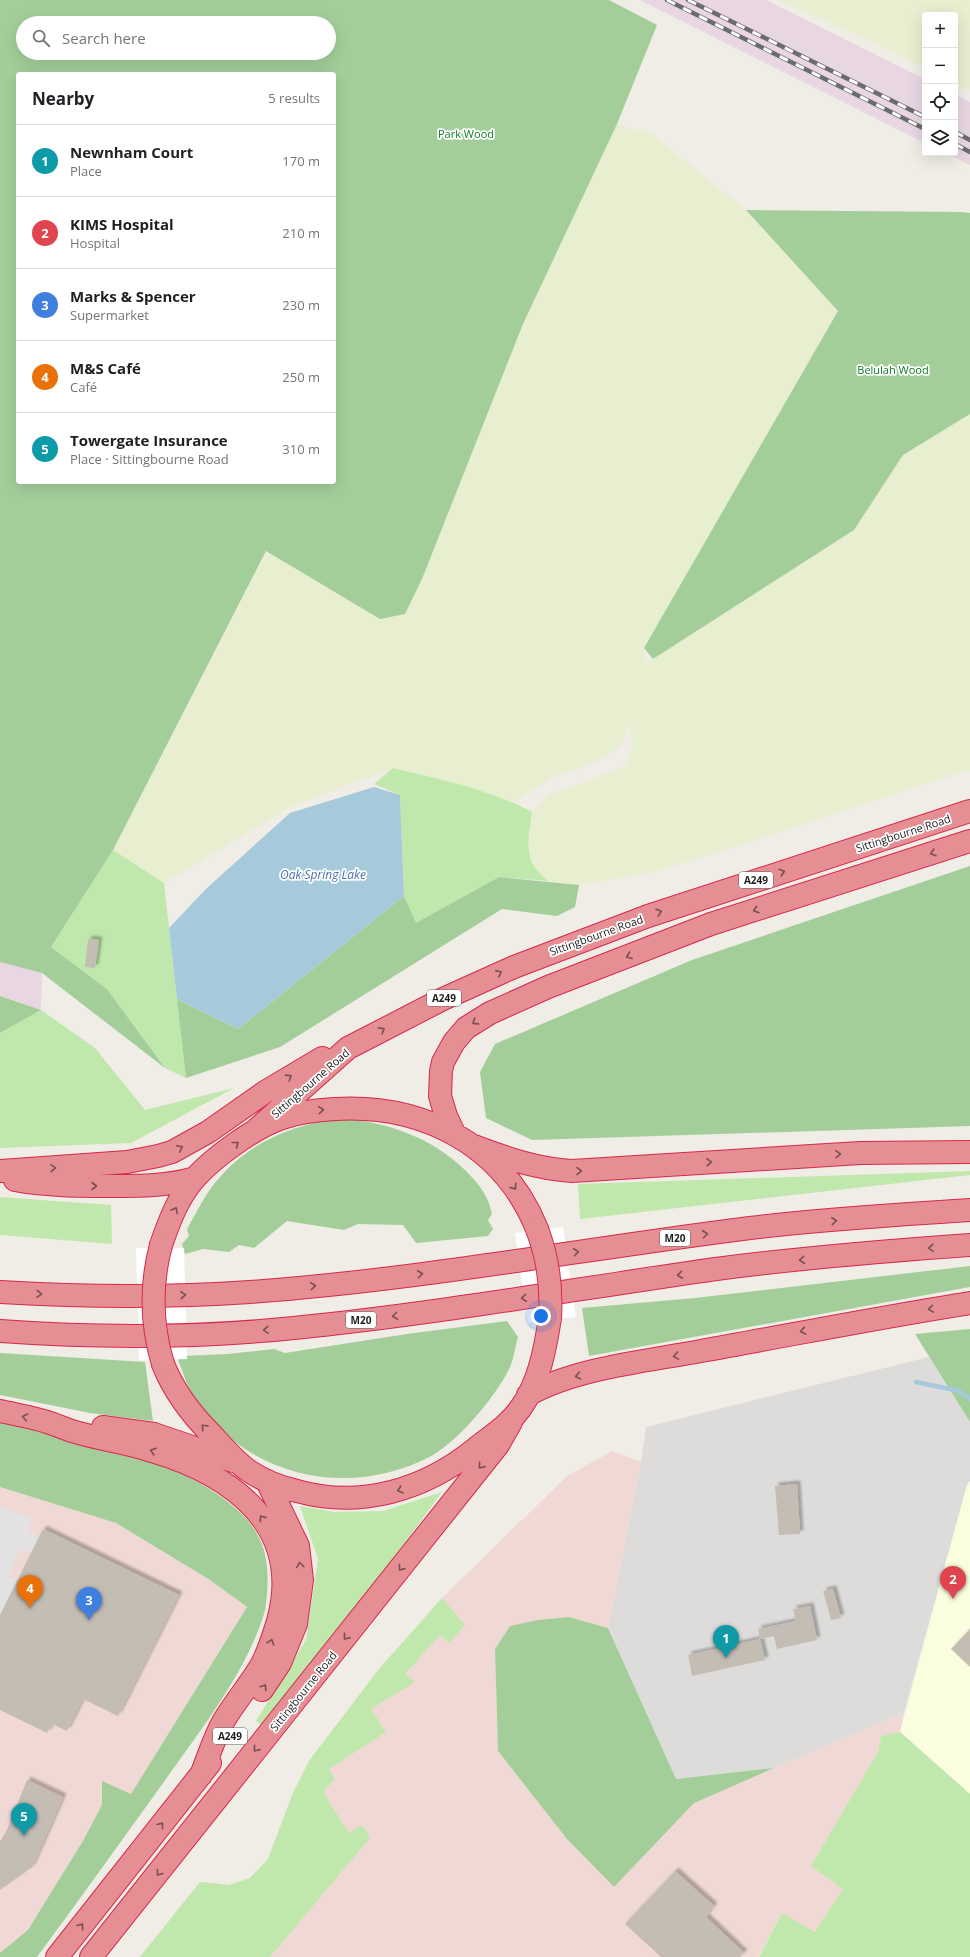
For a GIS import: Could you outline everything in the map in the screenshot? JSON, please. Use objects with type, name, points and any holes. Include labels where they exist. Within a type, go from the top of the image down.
[{"type":"highway","name":"Sittingbourne Road","points":[[257,1129],[348,1048],[443,999],[543,954],[711,894],[970,811]]},
{"type":"highway","name":"A249","points":[[454,1133],[446,1116],[440,1096],[441,1071],[443,1062],[454,1042],[466,1028],[490,1012],[548,987],[711,924],[970,841]]},
{"type":"highway","points":[[0,1172],[127,1162],[172,1152],[208,1132],[265,1092],[320,1059],[348,1048]]},
{"type":"highway","points":[[511,1422],[449,1468],[420,1483],[386,1494],[354,1498],[309,1495],[267,1481],[241,1464],[184,1404],[163,1364],[154,1328],[152,1302],[155,1271],[161,1245],[174,1213],[195,1178],[224,1153],[257,1129],[280,1118],[298,1113],[349,1108],[396,1113],[434,1124],[454,1133],[474,1146],[524,1164],[556,1170],[572,1171],[860,1153],[970,1152]]},
{"type":"highway","name":"Sittingbourne Road","points":[[91,1957],[498,1445],[528,1395],[541,1364],[550,1318],[551,1299],[546,1254],[538,1229],[522,1198],[508,1178],[474,1146]]},
{"type":"highway","points":[[0,1178],[26,1182],[94,1186],[160,1185],[179,1183],[195,1178]]},
{"type":"highway","name":"M20","points":[[0,1292],[65,1296],[126,1296],[256,1291],[413,1275],[754,1228],[970,1210]]},
{"type":"highway","name":"M20","points":[[0,1331],[104,1335],[220,1333],[292,1328],[471,1306],[719,1269],[869,1253],[970,1245]]},
{"type":"highway","points":[[528,1395],[555,1382],[616,1367],[807,1331],[970,1303]]},
{"type":"highway","points":[[0,1411],[50,1422],[129,1429],[154,1434],[241,1464]]},
{"type":"highway","points":[[50,1422],[77,1433],[152,1450],[189,1464],[220,1480],[246,1500],[258,1512],[276,1540],[283,1582],[278,1620],[266,1656],[222,1722],[201,1775]]},
{"type":"highway","name":"A249","points":[[56,1957],[201,1775],[236,1729],[280,1663],[296,1624],[302,1580],[298,1546],[267,1481]]},
{"type":"shaded area","points":[[640,0],[766,0],[922,78],[922,141]]},
{"type":"shaded area","points":[[778,0],[970,0],[970,90],[958,84],[958,12],[922,12],[922,67],[856,34]]},
{"type":"shaded area","points":[[958,96],[970,102],[970,165],[952,156],[958,156]]},
{"type":"shaded area","points":[[617,124],[652,134],[746,210],[838,311],[644,648],[645,664],[854,530],[903,455],[970,414],[970,770],[658,871],[579,885],[548,881],[536,872],[528,848],[532,812],[548,795],[624,767],[634,745],[628,723],[623,742],[607,757],[551,778],[514,802],[439,779],[393,768],[292,806],[164,883],[113,850],[267,551],[380,619],[405,614],[422,579],[523,324]]},
{"type":"shaded area","points":[[0,962],[42,973],[41,1010],[0,996]]},
{"type":"shaded area","points":[[929,1357],[970,1422],[970,1481],[967,1485],[904,1713],[774,1768],[676,1779],[608,1628],[641,1462],[646,1427]]},
{"type":"shaded area","points":[[612,1451],[641,1462],[608,1628],[569,1617],[510,1626],[495,1649],[498,1751],[567,1839],[614,1887],[694,1802],[904,1713],[900,1732],[881,1736],[878,1752],[812,1865],[844,1889],[815,1932],[782,1913],[758,1957],[140,1957],[200,1882],[229,1885],[250,1878],[268,1859],[293,1793],[309,1761],[379,1669],[442,1598],[567,1476]]},
{"type":"shaded area","points":[[970,1481],[970,1794],[900,1732],[967,1485]]},
{"type":"shaded area","points":[[0,1487],[116,1523],[210,1580],[247,1607],[131,1794],[19,1957],[0,1957]]},
{"type":"shaded area","points":[[0,1507],[32,1518],[28,1531],[39,1536],[30,1554],[20,1549],[8,1576],[18,1581],[0,1617]]},
{"type":"green space","name":"Park Wood","points":[[0,0],[609,0],[657,25],[617,124],[523,324],[422,579],[405,614],[380,619],[266,551],[113,850],[51,947],[107,989],[165,1068],[42,973],[0,962]]},
{"type":"green space","name":"Belulah Wood","points":[[746,210],[970,213],[970,414],[903,455],[854,530],[653,659],[644,648],[838,311]]},
{"type":"green space","points":[[393,768],[482,791],[532,812],[528,841],[530,858],[534,866],[548,881],[499,877],[416,924],[404,896],[400,795],[374,784]]},
{"type":"green space","points":[[113,850],[164,883],[186,1078],[165,1068],[107,989],[51,947]]},
{"type":"green space","points":[[970,866],[970,1126],[532,1140],[486,1118],[480,1072],[495,1044],[692,960]]},
{"type":"green space","points":[[499,877],[579,885],[575,907],[557,916],[502,909],[280,1047],[186,1078],[177,999],[238,1029],[404,896],[416,923]]},
{"type":"green space","points":[[0,996],[41,1010],[0,1033]]},
{"type":"green space","points":[[41,1010],[95,1048],[145,1110],[234,1088],[131,1143],[0,1148],[0,1033]]},
{"type":"green space","points":[[340,1118],[375,1123],[407,1133],[423,1140],[452,1158],[475,1180],[488,1201],[492,1214],[488,1220],[493,1229],[488,1236],[416,1243],[403,1225],[358,1224],[344,1230],[287,1221],[254,1248],[239,1245],[229,1252],[203,1249],[185,1254],[182,1244],[189,1236],[187,1229],[210,1189],[232,1164],[260,1144],[290,1130]]},
{"type":"green space","points":[[970,1171],[970,1175],[580,1219],[578,1184]]},
{"type":"green space","points":[[0,1197],[111,1205],[112,1244],[0,1235]]},
{"type":"green space","points":[[970,1266],[970,1287],[589,1356],[582,1308],[695,1298]]},
{"type":"green space","points":[[507,1321],[518,1337],[511,1364],[497,1390],[477,1416],[454,1439],[433,1455],[401,1469],[367,1477],[333,1478],[300,1473],[269,1462],[239,1445],[214,1422],[192,1394],[178,1360],[184,1356],[227,1354],[274,1349],[285,1353],[407,1334]]},
{"type":"green space","points":[[970,1329],[970,1422],[915,1334]]},
{"type":"green space","points":[[0,1353],[145,1362],[153,1421],[90,1413],[0,1395]]},
{"type":"green space","points":[[0,1422],[64,1436],[133,1455],[167,1467],[198,1482],[225,1500],[248,1521],[263,1547],[268,1575],[266,1607],[264,1614],[246,1658],[234,1679],[194,1740],[37,1957],[0,1957],[0,1953],[28,1930],[83,1841],[102,1805],[102,1781],[131,1794],[247,1607],[210,1580],[116,1523],[0,1487]]},
{"type":"green space","points":[[442,1492],[355,1610],[261,1725],[256,1721],[306,1640],[318,1559],[300,1506],[335,1512],[383,1511]]},
{"type":"green space","points":[[442,1598],[465,1625],[449,1643],[440,1635],[405,1674],[415,1682],[371,1709],[386,1732],[329,1769],[335,1779],[323,1792],[349,1833],[362,1825],[370,1838],[270,1957],[140,1957],[200,1882],[229,1885],[250,1878],[268,1859],[293,1793],[309,1761],[379,1669]]},
{"type":"green space","points":[[569,1617],[608,1628],[676,1779],[774,1768],[694,1803],[614,1887],[567,1839],[498,1751],[495,1649],[510,1626],[538,1620]]},
{"type":"green space","points":[[900,1732],[970,1794],[970,1957],[759,1957],[782,1913],[815,1932],[843,1889],[811,1866],[878,1752],[881,1736]]},
{"type":"water","name":"Oak Spring Lake","points":[[374,787],[400,795],[404,896],[238,1029],[177,999],[169,928],[206,889],[290,813]]},
{"type":"pier","points":[[563,1227],[576,1317],[528,1323],[515,1233]]},
{"type":"pier","points":[[136,1248],[184,1248],[187,1359],[139,1360]]},
{"type":"building","points":[[88,939],[99,940],[95,968],[85,967]]},
{"type":"building","points":[[797,1484],[800,1534],[779,1535],[775,1486]]},
{"type":"building","points":[[43,1529],[179,1595],[118,1716],[83,1699],[67,1731],[52,1724],[47,1733],[0,1710],[0,1615]]},
{"type":"building","points":[[833,1589],[841,1618],[831,1620],[823,1591]]},
{"type":"building","points":[[810,1606],[817,1640],[777,1649],[774,1636],[760,1639],[758,1629],[796,1621],[793,1609]]},
{"type":"building","points":[[970,1629],[970,1667],[951,1649]]},
{"type":"building","points":[[760,1639],[765,1660],[692,1676],[688,1655]]},
{"type":"building","points":[[27,1780],[63,1797],[32,1867],[0,1890],[0,1841],[6,1832]]},
{"type":"building","points":[[675,1871],[714,1906],[706,1917],[744,1953],[740,1957],[661,1957],[625,1924]]},
{"type":"waterway","points":[[916,1382],[959,1391],[970,1399]]},
{"type":"railway","points":[[667,0],[922,128]]},
{"type":"railway","points":[[688,0],[922,116]]},
{"type":"railway","points":[[958,134],[970,140]]},
{"type":"railway","points":[[958,146],[970,152]]},
{"type":"place","name":"KIMS Hospital","points":[[953,1599]]},
{"type":"place","name":"M&S Café","points":[[30,1608]]},
{"type":"place","name":"Marks & Spencer","points":[[89,1620]]},
{"type":"place","name":"Newnham Court","points":[[726,1658]]},
{"type":"place","name":"Towergate Insurance","points":[[24,1836]]}]
